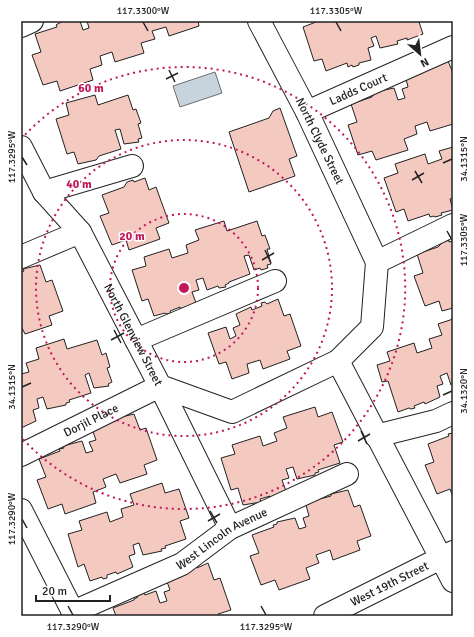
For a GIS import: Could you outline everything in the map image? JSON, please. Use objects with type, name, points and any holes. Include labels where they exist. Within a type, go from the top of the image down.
[{"type":"street","points":[[21,26],[32,21]]},
{"type":"street","name":"North Clyde Street","points":[[260,21],[307,112],[377,262]]},
{"type":"street","name":"Ladds Court","points":[[307,112],[453,47]]},
{"type":"street","name":"North Glenview Street","points":[[21,147],[44,192],[80,232],[160,386],[232,412],[338,361],[372,328],[377,262]]},
{"type":"street","points":[[44,192],[132,166]]},
{"type":"street","points":[[377,262],[453,225]]},
{"type":"street","points":[[21,257],[80,232]]},
{"type":"street","points":[[136,340],[275,281]]},
{"type":"street","points":[[338,361],[376,436],[411,499],[447,555],[453,581]]},
{"type":"street","points":[[160,386],[230,528]]},
{"type":"street","name":"Dorjil Place","points":[[21,455],[160,386]]},
{"type":"street","points":[[376,436],[436,421],[453,413]]},
{"type":"street","name":"West Lincoln Avenue","points":[[21,510],[73,612],[182,564],[230,528],[347,474]]},
{"type":"street","name":"West 19th Street","points":[[325,616],[447,555]]},
{"type":"shaded area","points":[[215,72],[222,93],[180,107],[173,86]]},
{"type":"building","points":[[63,21],[80,21],[83,30],[89,28],[87,21],[198,21],[199,26],[169,36],[166,27],[152,31],[155,39],[141,43],[144,53],[115,62],[112,52],[100,56],[102,65],[90,69],[93,80],[60,91],[57,81],[43,85],[32,55],[41,52],[35,34],[57,27],[56,25]]},
{"type":"building","points":[[315,21],[423,21],[419,22],[423,34],[407,40],[407,38],[397,41],[398,44],[380,48],[376,36],[371,38],[374,46],[368,48],[371,60],[359,63],[359,65],[353,67],[352,65],[348,67],[347,63],[326,71],[322,59],[314,61],[303,27],[316,22]]},
{"type":"building","points":[[448,61],[453,73],[453,124],[430,131],[427,122],[415,126],[417,134],[404,139],[408,150],[376,160],[372,151],[358,155],[348,125],[357,122],[351,104],[372,97],[375,92],[394,88],[398,100],[405,98],[402,89],[408,87],[405,75]]},
{"type":"building","points":[[95,95],[98,105],[128,95],[133,110],[136,109],[141,123],[138,124],[142,138],[138,139],[139,142],[124,144],[120,129],[115,130],[121,149],[99,156],[96,160],[78,164],[74,152],[67,154],[56,119],[69,115],[66,103]]},
{"type":"building","points":[[280,108],[297,156],[289,159],[295,176],[249,192],[229,132],[269,118],[273,111]]},
{"type":"building","points":[[453,147],[453,198],[450,199],[453,210],[441,213],[442,215],[435,217],[430,217],[429,214],[408,221],[404,209],[396,212],[384,178],[398,173],[395,164],[425,154],[428,164],[442,159],[439,151]]},
{"type":"building","points":[[145,178],[149,190],[156,187],[169,223],[156,228],[160,239],[129,250],[126,240],[112,245],[100,216],[109,213],[102,195],[124,187],[127,182],[133,180],[134,182]]},
{"type":"building","points":[[224,221],[227,231],[257,221],[262,236],[265,235],[270,249],[267,249],[271,264],[267,265],[268,268],[254,270],[249,255],[244,256],[250,274],[229,282],[225,285],[226,287],[219,288],[218,286],[207,290],[203,278],[196,280],[199,290],[192,292],[196,303],[170,311],[171,313],[154,316],[148,299],[142,301],[132,270],[146,266],[144,257],[169,249],[172,258],[188,253],[186,245],[199,240],[195,230]]},
{"type":"building","points":[[449,240],[449,242],[453,241],[453,308],[442,311],[439,301],[425,306],[414,276],[423,273],[417,254],[438,247],[442,243]]},
{"type":"building","points":[[40,265],[46,282],[52,280],[63,311],[49,316],[52,325],[25,334],[21,326],[21,272],[24,271],[23,269]]},
{"type":"building","points":[[278,299],[284,316],[290,314],[301,346],[287,351],[290,359],[263,369],[260,360],[247,364],[249,373],[232,379],[226,362],[219,364],[208,333],[226,327],[230,339],[236,336],[233,328],[240,325],[236,314],[251,307],[252,310],[262,306],[261,303],[265,302],[267,304]]},
{"type":"building","points":[[453,319],[453,384],[451,385],[447,373],[440,376],[443,384],[437,386],[440,397],[425,404],[424,402],[414,406],[415,408],[409,408],[398,412],[388,381],[382,382],[377,365],[390,361],[387,352],[414,343],[417,353],[432,348],[429,339],[442,335],[438,324]]},
{"type":"building","points":[[64,339],[67,349],[97,340],[102,355],[106,353],[110,367],[107,368],[112,382],[108,384],[109,386],[94,388],[89,373],[85,375],[91,393],[69,400],[70,402],[66,403],[66,405],[47,409],[43,397],[37,399],[39,408],[33,410],[36,421],[21,428],[21,374],[29,372],[26,363],[39,359],[36,348]]},
{"type":"building","points":[[315,407],[318,417],[332,412],[343,442],[334,445],[340,463],[318,470],[319,472],[315,473],[315,475],[297,479],[293,467],[286,469],[289,478],[282,480],[286,491],[270,498],[270,496],[260,499],[261,502],[243,505],[238,488],[231,490],[221,458],[235,454],[232,445],[260,436],[263,446],[277,441],[274,433],[287,428],[283,417]]},
{"type":"building","points":[[134,414],[140,430],[146,428],[157,460],[144,465],[147,474],[120,483],[116,474],[103,479],[106,487],[93,492],[96,503],[65,514],[62,504],[48,509],[37,480],[46,477],[39,459],[60,451],[59,449],[64,448],[63,446],[82,441],[86,453],[93,451],[89,442],[96,440],[92,429],[118,420],[117,418]]},
{"type":"building","points":[[453,433],[453,497],[450,489],[437,494],[425,465],[434,462],[428,444]]},
{"type":"building","points":[[162,483],[165,493],[179,489],[189,518],[180,521],[186,539],[165,546],[166,548],[161,549],[162,551],[143,555],[139,543],[133,545],[135,554],[129,556],[133,567],[117,574],[116,572],[107,575],[107,578],[103,579],[102,577],[90,581],[84,564],[78,567],[68,534],[82,530],[79,521],[107,512],[110,522],[123,517],[121,509],[134,505],[130,494]]},
{"type":"building","points":[[348,490],[354,507],[360,505],[371,536],[357,541],[360,550],[333,560],[330,550],[316,555],[319,563],[306,568],[310,579],[279,590],[275,580],[261,585],[250,556],[259,553],[252,535],[274,527],[273,525],[277,524],[277,522],[295,518],[299,529],[306,527],[303,518],[309,516],[306,505],[316,500],[331,496],[331,494]]},
{"type":"building","points":[[208,563],[214,580],[220,578],[231,610],[218,614],[218,616],[116,616],[113,608],[134,600],[138,597],[137,596],[144,593],[145,595],[156,591],[160,603],[167,601],[164,592],[170,590],[166,579],[196,566],[197,568]]}]
